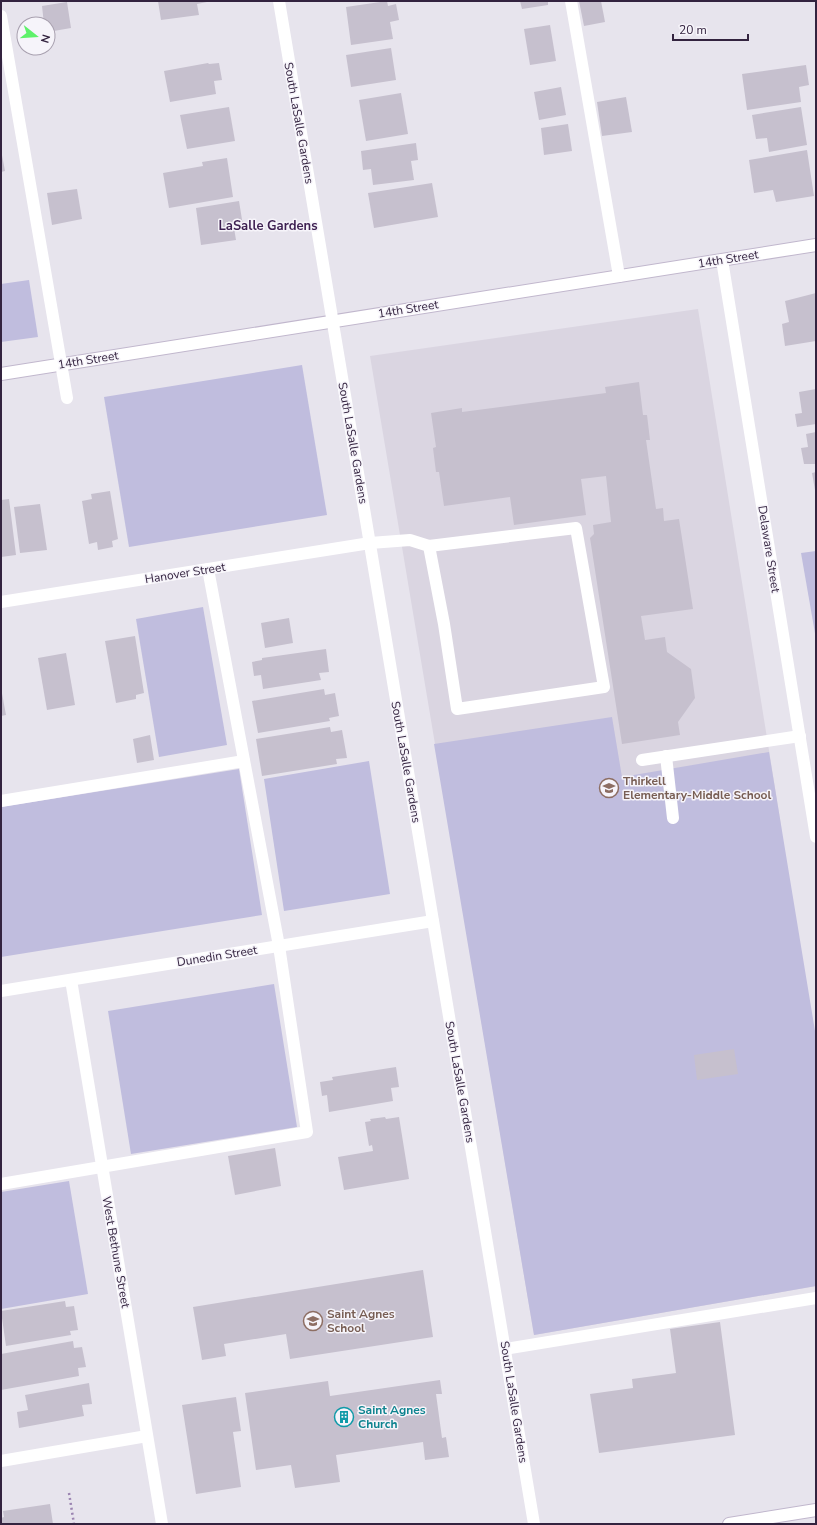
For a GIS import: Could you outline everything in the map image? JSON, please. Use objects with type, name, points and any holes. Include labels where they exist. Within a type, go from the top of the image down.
[{"type":"street","name":"South LaSalle Gardens","points":[[279,1],[534,1524]]},
{"type":"street","points":[[571,1],[619,276]]},
{"type":"street","points":[[1,16],[67,398]]},
{"type":"street","name":"14th Street","points":[[1,374],[816,245]]},
{"type":"street","name":"Delaware Street","points":[[722,260],[816,837]]},
{"type":"street","points":[[576,528],[604,688],[456,708],[429,546],[576,528]]},
{"type":"street","name":"Hanover Street","points":[[1,602],[370,543],[410,540],[429,546]]},
{"type":"street","points":[[1,1184],[307,1132],[279,946],[208,569]]},
{"type":"street","points":[[642,760],[800,736]]},
{"type":"street","points":[[666,756],[673,818]]},
{"type":"street","points":[[1,801],[244,761]]},
{"type":"street","name":"Dunedin Street","points":[[1,991],[433,921]]},
{"type":"street","name":"West Bethune Street","points":[[71,980],[162,1524]]},
{"type":"street","points":[[505,1349],[816,1298]]},
{"type":"street","points":[[1,1461],[147,1436]]},
{"type":"street","points":[[729,1524],[816,1510]]},
{"type":"path","points":[[69,1493],[74,1524]]},
{"type":"shaded area","points":[[29,280],[38,337],[1,342],[1,284]]},
{"type":"shaded area","name":"Thirkell Elementary-Middle School","points":[[698,309],[781,825],[816,1286],[534,1335],[370,356]]},
{"type":"shaded area","points":[[302,365],[327,515],[129,547],[104,397]]},
{"type":"shaded area","points":[[816,551],[816,639],[801,553]]},
{"type":"shaded area","points":[[203,607],[227,745],[159,757],[136,619]]},
{"type":"shaded area","points":[[612,717],[622,777],[769,752],[816,1037],[816,1286],[534,1335],[434,744]]},
{"type":"shaded area","points":[[369,761],[390,894],[284,911],[264,779]]},
{"type":"shaded area","points":[[239,769],[262,915],[1,957],[1,807]]},
{"type":"shaded area","points":[[274,984],[297,1127],[131,1154],[108,1011]]},
{"type":"shaded area","points":[[69,1181],[88,1294],[1,1309],[1,1192]]},
{"type":"building","points":[[158,1],[207,2],[197,4],[199,15],[161,20]]},
{"type":"building","points":[[387,1],[388,6],[396,4],[399,20],[390,22],[393,39],[351,45],[346,7]]},
{"type":"building","points":[[520,1],[548,1],[548,5],[522,9]]},
{"type":"building","points":[[579,1],[601,1],[605,22],[584,26]]},
{"type":"building","points":[[67,2],[71,28],[56,31],[56,16],[43,16],[42,6]]},
{"type":"building","points":[[550,25],[556,61],[530,65],[524,29]]},
{"type":"building","points":[[391,48],[396,80],[351,87],[346,55]]},
{"type":"building","points":[[208,63],[219,63],[222,80],[214,81],[216,94],[170,102],[164,71]]},
{"type":"building","points":[[806,65],[809,85],[799,87],[801,102],[747,110],[742,74]]},
{"type":"building","points":[[561,87],[566,115],[539,120],[534,92]]},
{"type":"building","points":[[401,93],[408,134],[366,141],[359,100]]},
{"type":"building","points":[[626,97],[632,132],[602,136],[597,102]]},
{"type":"building","points":[[229,107],[235,141],[187,149],[180,115]]},
{"type":"building","points":[[801,107],[807,145],[769,152],[767,138],[756,139],[752,115]]},
{"type":"building","points":[[568,124],[572,151],[544,155],[541,128]]},
{"type":"building","points":[[416,143],[418,160],[411,161],[414,180],[373,185],[371,169],[363,170],[361,151]]},
{"type":"building","points":[[1,150],[5,171],[1,172]]},
{"type":"building","points":[[807,150],[814,196],[776,202],[773,190],[754,193],[749,160]]},
{"type":"building","points":[[227,158],[233,197],[169,208],[163,173],[203,166],[202,162]]},
{"type":"building","points":[[432,183],[438,217],[374,228],[368,193]]},
{"type":"building","points":[[77,189],[82,219],[52,225],[47,193]]},
{"type":"building","points":[[239,201],[243,226],[234,228],[236,240],[201,245],[196,208]]},
{"type":"building","points":[[816,293],[816,341],[785,346],[782,324],[789,322],[785,301]]},
{"type":"building","points":[[639,382],[643,415],[647,415],[650,440],[646,440],[656,509],[663,508],[664,521],[679,519],[693,609],[641,616],[645,640],[665,637],[667,652],[691,669],[695,698],[678,722],[680,735],[622,744],[590,538],[594,534],[593,525],[611,522],[606,476],[581,479],[586,515],[514,525],[510,497],[444,506],[439,472],[436,472],[433,448],[436,447],[431,413],[462,408],[462,412],[606,393],[605,387]]},
{"type":"building","points":[[816,389],[816,424],[797,427],[795,414],[802,413],[799,392]]},
{"type":"building","points":[[816,432],[816,464],[804,464],[801,448],[808,447],[806,434]]},
{"type":"building","points":[[816,472],[816,490],[815,490],[812,473]]},
{"type":"building","points":[[110,491],[118,539],[112,541],[113,547],[98,550],[97,542],[89,544],[82,501],[92,499],[91,494]]},
{"type":"building","points":[[9,499],[16,555],[1,557],[1,500]]},
{"type":"building","points":[[40,504],[47,550],[20,553],[14,507]]},
{"type":"building","points":[[289,618],[293,643],[265,648],[261,623]]},
{"type":"building","points":[[135,636],[144,693],[136,695],[136,699],[116,703],[105,641]]},
{"type":"building","points":[[326,649],[329,672],[319,673],[321,680],[263,689],[261,675],[254,676],[252,662],[262,660],[262,658]]},
{"type":"building","points":[[66,653],[75,705],[47,710],[38,658]]},
{"type":"building","points":[[1,688],[6,715],[1,716]]},
{"type":"building","points":[[324,689],[325,695],[335,693],[339,716],[329,718],[330,721],[258,733],[252,701]]},
{"type":"building","points":[[330,727],[331,732],[342,730],[347,758],[336,759],[337,764],[262,776],[256,739]]},
{"type":"building","points":[[150,735],[154,760],[137,763],[133,739]]},
{"type":"building","points":[[734,1049],[738,1074],[697,1080],[694,1055]]},
{"type":"building","points":[[396,1067],[399,1087],[391,1088],[393,1101],[329,1112],[327,1095],[322,1096],[320,1082],[333,1080],[332,1077]]},
{"type":"building","points":[[385,1117],[386,1119],[399,1117],[409,1179],[344,1190],[338,1157],[373,1151],[372,1145],[369,1146],[365,1122],[371,1121],[370,1119]]},
{"type":"building","points":[[275,1148],[281,1186],[235,1195],[228,1156]]},
{"type":"building","name":"Saint Agnes School","points":[[423,1270],[433,1337],[290,1359],[286,1334],[224,1344],[226,1356],[202,1360],[193,1307]]},
{"type":"building","points":[[65,1301],[66,1307],[74,1306],[78,1330],[70,1331],[71,1335],[6,1346],[1,1311]]},
{"type":"building","points":[[720,1322],[735,1435],[599,1453],[590,1394],[633,1388],[632,1379],[676,1373],[670,1329]]},
{"type":"building","points":[[73,1341],[74,1348],[82,1347],[86,1367],[78,1368],[79,1376],[1,1390],[1,1354]]},
{"type":"building","name":"Saint Agnes Church","points":[[440,1380],[442,1394],[436,1394],[442,1438],[446,1437],[449,1457],[425,1460],[423,1442],[336,1455],[340,1482],[295,1488],[291,1465],[256,1470],[245,1393],[328,1381],[330,1396]]},
{"type":"building","points":[[89,1383],[92,1404],[82,1405],[84,1416],[19,1428],[17,1412],[28,1410],[25,1395]]},
{"type":"building","points":[[236,1397],[241,1431],[233,1432],[241,1487],[196,1494],[182,1405]]},
{"type":"building","points":[[50,1504],[53,1524],[1,1524],[1,1518],[4,1517],[3,1511]]},
{"type":"place","name":"Thirkell Elementary-Middle School","points":[[609,788]]},
{"type":"place","name":"Saint Agnes School","points":[[313,1321]]},
{"type":"place","name":"Saint Agnes Church","points":[[344,1417]]},
{"type":"district","name":"LaSalle Gardens","points":[[268,226]]}]
